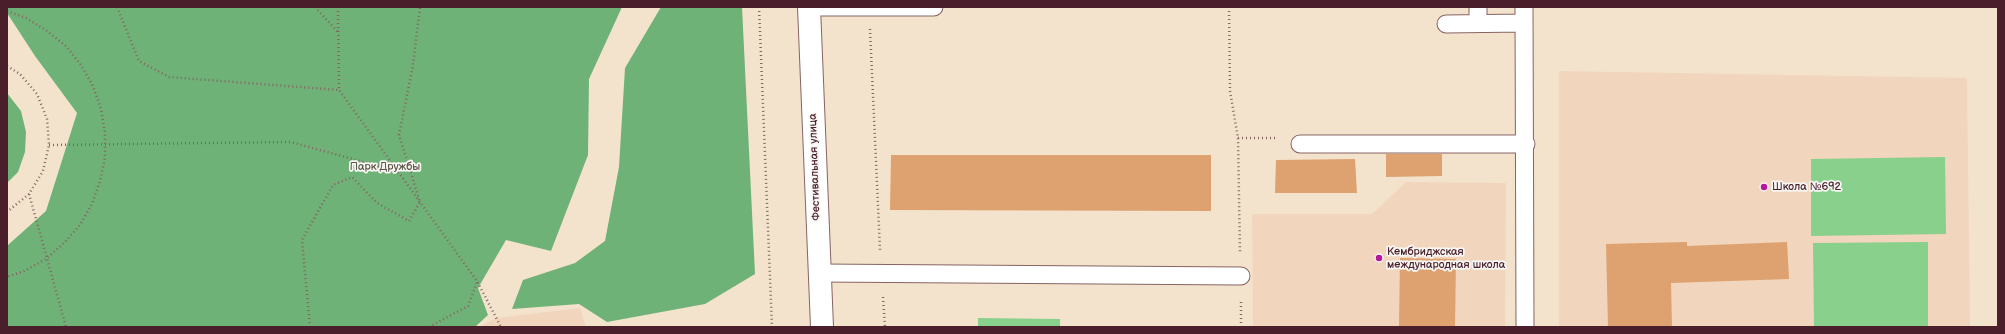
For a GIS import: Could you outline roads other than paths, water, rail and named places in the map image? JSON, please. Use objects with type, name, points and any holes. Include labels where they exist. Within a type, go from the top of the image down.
[{"type":"street","name":"Фестивальная улица","points":[[809,7],[818,273],[822,327]]},
{"type":"lane","points":[[809,7],[934,7]]},
{"type":"lane","points":[[1446,24],[1478,15],[1524,15],[1526,144],[1525,327]]},
{"type":"lane","points":[[1300,144],[1526,144]]},
{"type":"lane","points":[[818,273],[1241,276]]},
{"type":"place","name":"Школа №692","points":[[1764,187]]},
{"type":"place","name":"Кембриджская международная школа","points":[[1379,258]]},
{"type":"park label","name":"Парк Дружбы","points":[[385,167]]}]
